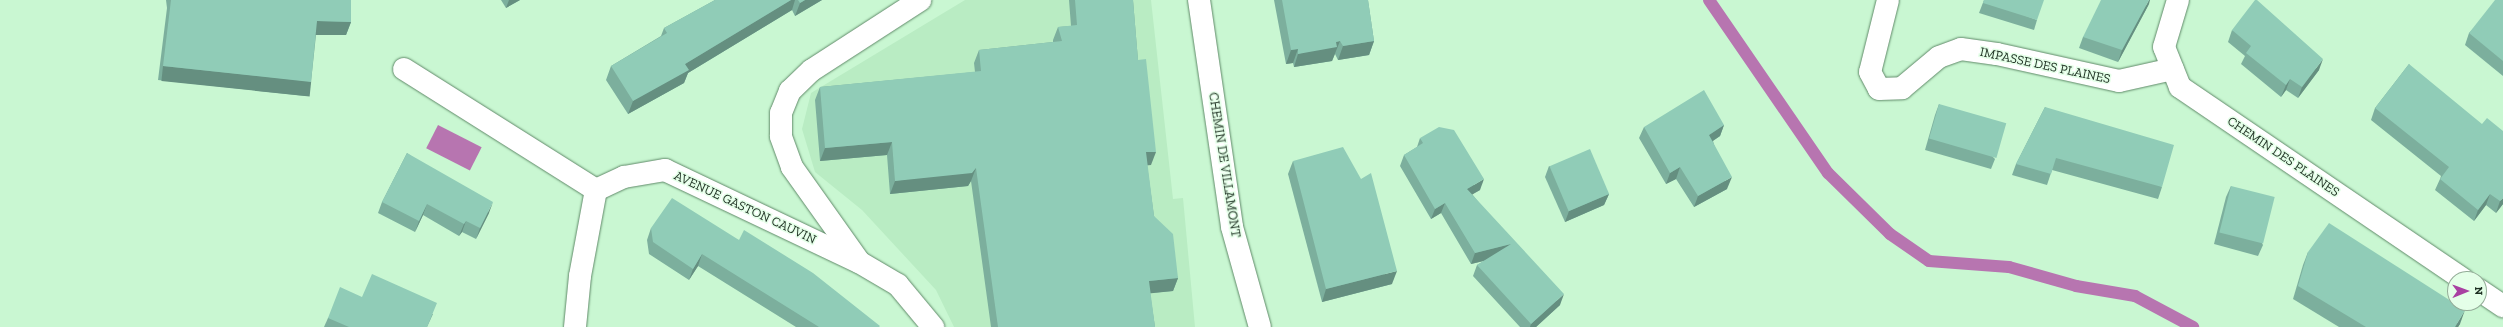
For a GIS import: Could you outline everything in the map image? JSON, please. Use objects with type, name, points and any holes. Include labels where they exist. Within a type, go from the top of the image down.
[{"type":"street","points":[[859,262],[792,167],[781,136],[781,113],[790,91],[812,70],[920,0]]},
{"type":"street","name":"CHEMIN DE VILLAMONT","points":[[1199,0],[1232,227],[1260,327]]},
{"type":"street","name":"IMPASSE DES PLAINES","points":[[1888,0],[1870,72],[1879,89],[1902,88],[1939,57],[1961,49],[1997,54],[2118,81],[2172,69]]},
{"type":"street","name":"CHEMIN DES PLAINES","points":[[2178,0],[2164,47],[2180,87],[2451,271]]},
{"type":"street","points":[[404,69],[596,190],[580,276],[575,327]]},
{"type":"street","name":"AVENUE GASTON CAUVIN","points":[[596,190],[624,177],[666,170],[859,262],[898,285],[933,327]]},
{"type":"street","points":[[2487,295],[2503,306]]},
{"type":"shaded area","points":[[965,0],[1151,0],[1173,199],[1183,198],[1195,327],[954,327],[936,290],[862,210],[815,172],[802,129],[811,93]]},
{"type":"shaded area","points":[[438,125],[482,147],[470,170],[426,148]]},
{"type":"building","points":[[171,0],[351,0],[351,22],[317,21],[311,82],[163,66]]},
{"type":"building","points":[[715,0],[791,0],[685,64],[689,70],[633,101],[611,66],[667,33],[664,28]]},
{"type":"building","points":[[798,0],[805,0],[800,3]]},
{"type":"building","points":[[1075,0],[1133,0],[1138,60],[1146,59],[1156,152],[1146,152],[1154,216],[1173,234],[1178,278],[1149,281],[1155,327],[998,327],[976,168],[972,173],[895,181],[892,142],[825,148],[820,87],[981,71],[979,50],[1062,41],[1058,27],[1077,25]]},
{"type":"building","points":[[1282,0],[1368,0],[1374,41],[1343,46],[1340,41],[1336,42],[1337,47],[1298,54],[1298,49],[1291,50]]},
{"type":"building","points":[[1984,0],[2044,0],[2037,20],[1983,3]]},
{"type":"building","points":[[2101,0],[2149,0],[2122,50],[2083,37]]},
{"type":"building","points":[[2255,0],[2257,0],[2323,59],[2302,87],[2290,79],[2286,85],[2246,53],[2251,46],[2232,30]]},
{"type":"building","points":[[2495,0],[2503,0],[2503,61],[2469,33]]},
{"type":"building","points":[[2409,64],[2482,124],[2487,118],[2503,131],[2503,198],[2500,201],[2490,194],[2478,210],[2440,179],[2449,167],[2375,108]]},
{"type":"building","points":[[1704,90],[1724,125],[1709,135],[1732,177],[1698,196],[1680,167],[1670,173],[1644,127]]},
{"type":"building","points":[[1939,104],[2006,123],[1996,158],[1929,139]]},
{"type":"building","points":[[2045,107],[2174,145],[2162,187],[2056,158],[2051,174],[2016,164]]},
{"type":"building","points":[[1439,127],[1454,130],[1484,179],[1467,189],[1564,294],[1531,324],[1477,265],[1511,244],[1475,253],[1445,203],[1435,209],[1404,155],[1423,143],[1420,138]]},
{"type":"building","points":[[1343,147],[1361,179],[1371,173],[1397,271],[1326,289],[1293,161]]},
{"type":"building","points":[[1590,149],[1609,194],[1569,211],[1549,166]]},
{"type":"building","points":[[407,153],[493,202],[480,228],[466,221],[464,224],[427,204],[419,221],[382,202]]},
{"type":"building","points":[[2231,186],[2275,197],[2263,243],[2219,233]]},
{"type":"building","points":[[672,198],[739,240],[744,230],[813,273],[880,326],[819,327],[702,254],[693,269],[653,242],[651,228]]},
{"type":"building","points":[[2329,223],[2447,298],[2447,311],[2464,311],[2455,327],[2366,327],[2298,286],[2308,252]]},
{"type":"building","points":[[372,274],[437,303],[427,327],[349,327],[328,318],[340,287],[362,297]]},
{"type":"waterway","points":[[1709,0],[1828,173],[1890,234],[1929,261],[2009,267],[2076,286],[2135,296],[2193,327]]}]
